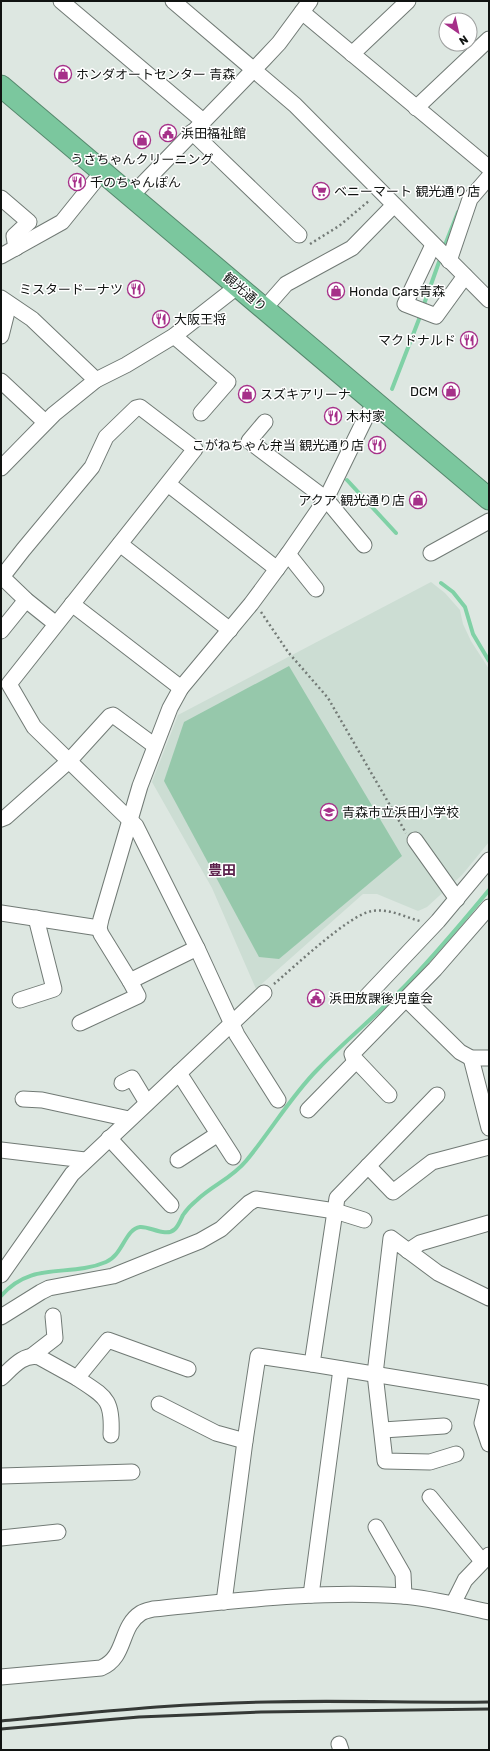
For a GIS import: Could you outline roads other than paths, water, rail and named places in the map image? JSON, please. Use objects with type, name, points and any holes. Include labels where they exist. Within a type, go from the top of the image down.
[{"type":"highway","name":"観光通り","points":[[3,93],[132,195],[264,309],[489,499]]},
{"type":"street","points":[[61,1],[203,121]]},
{"type":"street","points":[[173,1],[295,105],[489,300]]},
{"type":"street","points":[[352,54],[408,1]]},
{"type":"street","points":[[132,195],[279,43],[306,6],[352,54],[416,108],[486,160]]},
{"type":"street","points":[[416,108],[489,39]]},
{"type":"street","points":[[192,132],[299,235]]},
{"type":"street","points":[[1,256],[62,222],[103,171]]},
{"type":"street","points":[[449,261],[470,199],[489,177]]},
{"type":"street","points":[[1,198],[29,222],[14,236],[16,248]]},
{"type":"street","points":[[264,309],[286,284],[352,248],[394,205]]},
{"type":"street","points":[[433,245],[405,304],[436,316],[464,276]]},
{"type":"street","points":[[2,464],[45,422],[96,380],[126,365],[174,336],[238,286]]},
{"type":"street","points":[[1,336],[5,301],[32,319],[96,380]]},
{"type":"street","points":[[174,336],[228,382],[201,412]]},
{"type":"street","points":[[1,381],[45,422]]},
{"type":"street","points":[[80,1023],[138,996],[101,934],[99,928],[130,820],[155,746],[170,708],[181,688],[251,604],[326,499],[365,419],[375,403]]},
{"type":"street","points":[[56,624],[26,600],[2,576],[92,467],[106,436],[136,408],[140,407],[195,449],[9,684],[34,727],[130,820],[142,836],[233,1023],[237,1035],[278,1100]]},
{"type":"street","points":[[265,422],[249,441],[326,499],[364,545]]},
{"type":"street","points":[[168,484],[277,569]]},
{"type":"street","points":[[431,553],[489,521]]},
{"type":"street","points":[[120,544],[230,630]]},
{"type":"street","points":[[288,554],[316,589]]},
{"type":"street","points":[[1,631],[26,600]]},
{"type":"street","points":[[72,604],[181,688]]},
{"type":"street","points":[[1,820],[69,761],[110,716],[113,715],[155,746]]},
{"type":"street","points":[[415,840],[456,899]]},
{"type":"street","points":[[367,996],[438,921],[489,860]]},
{"type":"street","points":[[389,1095],[356,1061],[352,1054],[354,1050],[406,999],[468,933],[489,907]]},
{"type":"street","points":[[1,913],[99,928]]},
{"type":"street","points":[[20,1000],[54,989],[36,918]]},
{"type":"street","points":[[130,981],[197,948]]},
{"type":"street","points":[[1,1274],[72,1174],[85,1160],[264,993]]},
{"type":"street","points":[[406,999],[460,1052],[471,1058],[489,1058]]},
{"type":"street","points":[[471,1058],[489,1128]]},
{"type":"street","points":[[308,1110],[356,1061]]},
{"type":"street","points":[[179,1073],[233,1157]]},
{"type":"street","points":[[122,1083],[132,1078],[147,1103]]},
{"type":"street","points":[[312,1364],[337,1198],[437,1095]]},
{"type":"street","points":[[23,1099],[42,1100],[130,1119]]},
{"type":"street","points":[[178,1160],[218,1134]]},
{"type":"street","points":[[109,1138],[171,1205]]},
{"type":"street","points":[[368,1166],[393,1192],[432,1162],[489,1148]]},
{"type":"street","points":[[1,1150],[85,1160]]},
{"type":"street","points":[[1,1317],[49,1288],[113,1276],[200,1242],[221,1229],[249,1203],[256,1199],[335,1211],[364,1220]]},
{"type":"street","points":[[408,1251],[420,1243],[489,1223]]},
{"type":"street","points":[[456,1454],[430,1462],[385,1462],[383,1430],[375,1374],[391,1238],[438,1273],[489,1298]]},
{"type":"street","points":[[1,1378],[22,1360],[33,1355],[55,1338],[53,1316]]},
{"type":"street","points":[[77,1378],[108,1340],[188,1369]]},
{"type":"street","points":[[33,1355],[77,1378],[104,1396],[109,1403],[112,1416],[111,1435]]},
{"type":"street","points":[[224,1602],[245,1441],[258,1356],[483,1392],[489,1398],[482,1423],[489,1444]]},
{"type":"street","points":[[311,1595],[341,1369]]},
{"type":"street","points":[[159,1404],[216,1433],[245,1441]]},
{"type":"street","points":[[383,1430],[444,1426]]},
{"type":"street","points":[[1,1476],[132,1472]]},
{"type":"street","points":[[430,1497],[486,1558],[465,1580],[453,1604]]},
{"type":"street","points":[[376,1527],[402,1574],[404,1596]]},
{"type":"street","points":[[1,1538],[58,1532]]},
{"type":"street","points":[[1,1677],[101,1668],[113,1661],[119,1652],[128,1628],[141,1613],[153,1609],[311,1595],[365,1594],[404,1596],[453,1604],[489,1612]]},
{"type":"waterway","points":[[445,245],[458,212]]},
{"type":"waterway","points":[[423,307],[439,262]]},
{"type":"waterway","points":[[392,389],[421,314]]},
{"type":"waterway","points":[[347,480],[396,533]]},
{"type":"waterway","points":[[441,583],[453,592],[465,607],[473,634],[489,661]]},
{"type":"waterway","points":[[1,1296],[13,1285],[25,1278],[38,1274],[92,1267],[106,1262],[112,1259],[131,1232],[140,1227],[163,1232],[175,1229],[191,1205],[241,1167],[308,1079],[410,981],[445,943],[489,890]]},
{"type":"railway","points":[[1,1721],[201,1704],[322,1701],[489,1702]]},
{"type":"railway","points":[[1,1729],[139,1717],[261,1712],[489,1709]]},
{"type":"place","name":"ホンダオートセンター 青森","points":[[63,74]]},
{"type":"place","name":"浜田福祉館","points":[[168,133]]},
{"type":"place","name":"うさちゃんクリーニング","points":[[142,140]]},
{"type":"place","name":"千のちゃんぽん","points":[[77,182]]},
{"type":"place","name":"ベニーマート 観光通り店","points":[[321,191]]},
{"type":"place","name":"ミスタードーナツ","points":[[136,289]]},
{"type":"place","name":"Honda Cars青森","points":[[336,291]]},
{"type":"place","name":"大阪王将","points":[[161,319]]},
{"type":"place","name":"マクドナルド","points":[[469,340]]},
{"type":"place","name":"DCM","points":[[451,391]]},
{"type":"place","name":"スズキアリーナ","points":[[247,394]]},
{"type":"place","name":"木村家","points":[[333,416]]},
{"type":"place","name":"こがねちゃん弁当 観光通り店","points":[[377,445]]},
{"type":"place","name":"アクア 観光通り店","points":[[418,500]]},
{"type":"place","name":"青森市立浜田小学校","points":[[329,812]]},
{"type":"place","name":"浜田放課後児童会","points":[[316,998]]},
{"type":"district","name":"豊田","points":[[222,870]]}]
